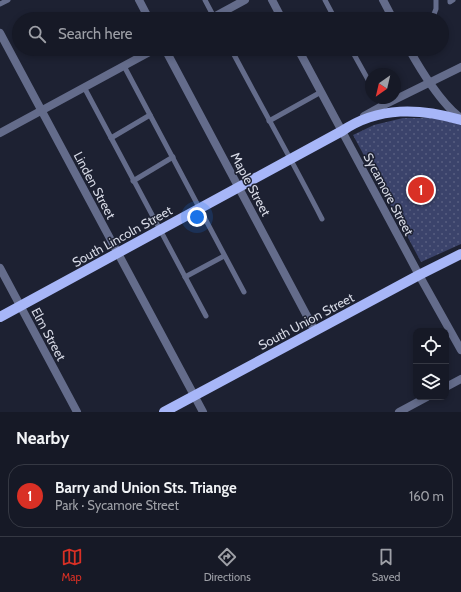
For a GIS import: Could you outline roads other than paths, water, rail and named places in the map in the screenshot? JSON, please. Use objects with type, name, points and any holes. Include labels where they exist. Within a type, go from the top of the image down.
[{"type":"main road","name":"South Lincoln Street","points":[[0,318],[342,131],[354,123],[376,115],[408,112],[428,112],[461,119]]},
{"type":"main road","name":"South Union Street","points":[[164,412],[461,254]]},
{"type":"street","points":[[139,0],[145,12]]},
{"type":"street","points":[[224,12],[246,0]]},
{"type":"street","points":[[272,0],[278,12]]},
{"type":"street","points":[[382,0],[389,12]]},
{"type":"street","name":"Linden Street","points":[[0,33],[12,56]]},
{"type":"street","name":"Linden Street","points":[[12,56],[202,412]]},
{"type":"street","points":[[0,133],[142,56]]},
{"type":"street","name":"Maple Street","points":[[169,56],[316,330]]},
{"type":"street","name":"Sycamore Street","points":[[302,56],[419,275],[461,350]]},
{"type":"street","points":[[412,56],[449,108],[461,119]]},
{"type":"street","points":[[401,94],[431,83],[461,67]]},
{"type":"street","points":[[354,123],[378,104]]},
{"type":"street","name":"Elm Street","points":[[0,268],[77,412]]},
{"type":"street","points":[[449,385],[461,379]]},
{"type":"street","points":[[399,412],[421,400]]},
{"type":"lane","points":[[0,4],[8,0]]},
{"type":"lane","points":[[205,0],[210,12]]},
{"type":"lane","points":[[325,0],[331,12]]},
{"type":"lane","points":[[435,12],[436,0]]},
{"type":"lane","points":[[235,56],[269,121],[291,158],[322,219]]},
{"type":"lane","points":[[356,56],[365,74]]},
{"type":"lane","points":[[124,66],[244,292]]},
{"type":"lane","points":[[84,87],[206,316]]},
{"type":"lane","points":[[269,121],[321,92]]},
{"type":"lane","points":[[111,138],[150,115]]},
{"type":"lane","points":[[133,181],[173,158]]},
{"type":"lane","points":[[185,277],[224,256]]},
{"type":"place","name":"Barry and Union Sts. Triange","points":[[421,190]]}]
